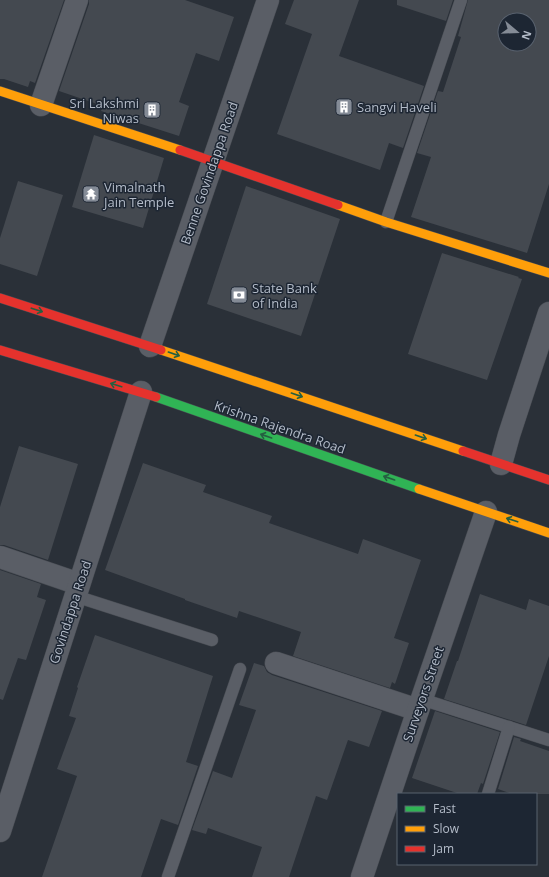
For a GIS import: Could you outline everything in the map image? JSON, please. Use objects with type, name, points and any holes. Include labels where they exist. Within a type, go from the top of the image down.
[{"type":"main road","points":[[0,91],[213,161],[386,222],[549,273]]},
{"type":"main road","points":[[0,298],[150,346],[549,480]]},
{"type":"main road","name":"Krishna Rajendra Road","points":[[0,350],[141,392],[549,533]]},
{"type":"street","points":[[41,105],[77,0]]},
{"type":"street","name":"Benne Govindappa Road","points":[[150,346],[268,0]]},
{"type":"street","points":[[501,464],[509,434],[549,313]]},
{"type":"street","name":"Govindappa Road","points":[[0,831],[141,392]]},
{"type":"street","name":"Surveyors Street","points":[[362,877],[419,704],[486,512]]},
{"type":"street","points":[[0,557],[77,590]]},
{"type":"street","points":[[276,663],[419,704]]},
{"type":"lane","points":[[386,222],[461,0]]},
{"type":"lane","points":[[77,590],[212,640]]},
{"type":"lane","points":[[168,877],[240,669]]},
{"type":"lane","points":[[419,704],[509,727],[549,740]]},
{"type":"lane","points":[[488,793],[509,727]]},
{"type":"building","points":[[0,0],[64,0],[35,83],[30,81],[28,87],[0,79]]},
{"type":"building","points":[[89,0],[185,0],[234,17],[219,61],[196,53],[179,102],[189,106],[179,136],[101,111],[103,106],[59,91],[89,4]]},
{"type":"building","name":"Sangvi Haveli","points":[[294,0],[359,0],[339,56],[424,86],[403,148],[389,143],[380,170],[277,134],[312,34],[285,24]]},
{"type":"building","points":[[397,0],[453,0],[446,21],[397,5]]},
{"type":"building","points":[[468,0],[549,0],[549,184],[527,253],[411,217],[431,157],[417,153],[438,91],[443,92],[461,37],[458,36]]},
{"type":"building","points":[[94,135],[164,158],[143,228],[72,207]]},
{"type":"building","points":[[18,181],[63,195],[37,276],[0,264],[0,238]]},
{"type":"building","points":[[246,186],[340,219],[301,336],[207,304]]},
{"type":"building","points":[[442,253],[522,279],[487,380],[408,354]]},
{"type":"building","points":[[19,446],[78,464],[48,560],[0,545],[0,507]]},
{"type":"building","points":[[143,463],[206,485],[203,492],[272,516],[269,523],[358,554],[363,539],[421,560],[394,638],[409,643],[395,684],[392,682],[390,688],[293,656],[301,632],[239,611],[237,618],[105,570]]},
{"type":"building","points":[[0,570],[41,584],[37,597],[46,600],[26,660],[18,658],[3,700],[0,699]]},
{"type":"building","points":[[480,594],[526,610],[529,599],[549,606],[549,656],[526,725],[444,699]]},
{"type":"building","points":[[95,635],[213,676],[186,762],[198,766],[178,825],[161,819],[141,877],[42,877],[77,776],[57,769],[76,718],[69,716],[78,688],[77,687]]},
{"type":"building","points":[[254,663],[264,666],[267,672],[272,675],[382,711],[369,747],[348,740],[327,800],[316,796],[289,877],[252,877],[262,847],[208,828],[206,834],[192,830],[213,771],[232,778],[256,710],[239,705]]},
{"type":"building","points":[[435,711],[500,732],[483,784],[481,783],[477,793],[457,793],[412,778]]},
{"type":"building","points":[[514,737],[521,739],[520,741],[549,751],[549,794],[509,793],[498,789]]},
{"type":"traffic: fast","points":[[156,397],[419,489]]},
{"type":"traffic: slow","points":[[0,91],[180,150]]},
{"type":"traffic: slow","points":[[338,205],[386,222],[549,273]]},
{"type":"traffic: slow","points":[[161,350],[463,451]]},
{"type":"traffic: slow","points":[[419,489],[549,533]]},
{"type":"traffic: jam","points":[[180,150],[338,205]]},
{"type":"traffic: jam","points":[[0,298],[161,350]]},
{"type":"traffic: jam","points":[[0,350],[156,397]]},
{"type":"traffic: jam","points":[[463,451],[549,480]]},
{"type":"place","name":"Sangvi Haveli","points":[[344,107]]},
{"type":"place","name":"Sri Lakshmi Niwas","points":[[152,110]]},
{"type":"place","name":"Vimalnath Jain Temple","points":[[91,194]]},
{"type":"place","name":"State Bank of India","points":[[239,295]]}]
